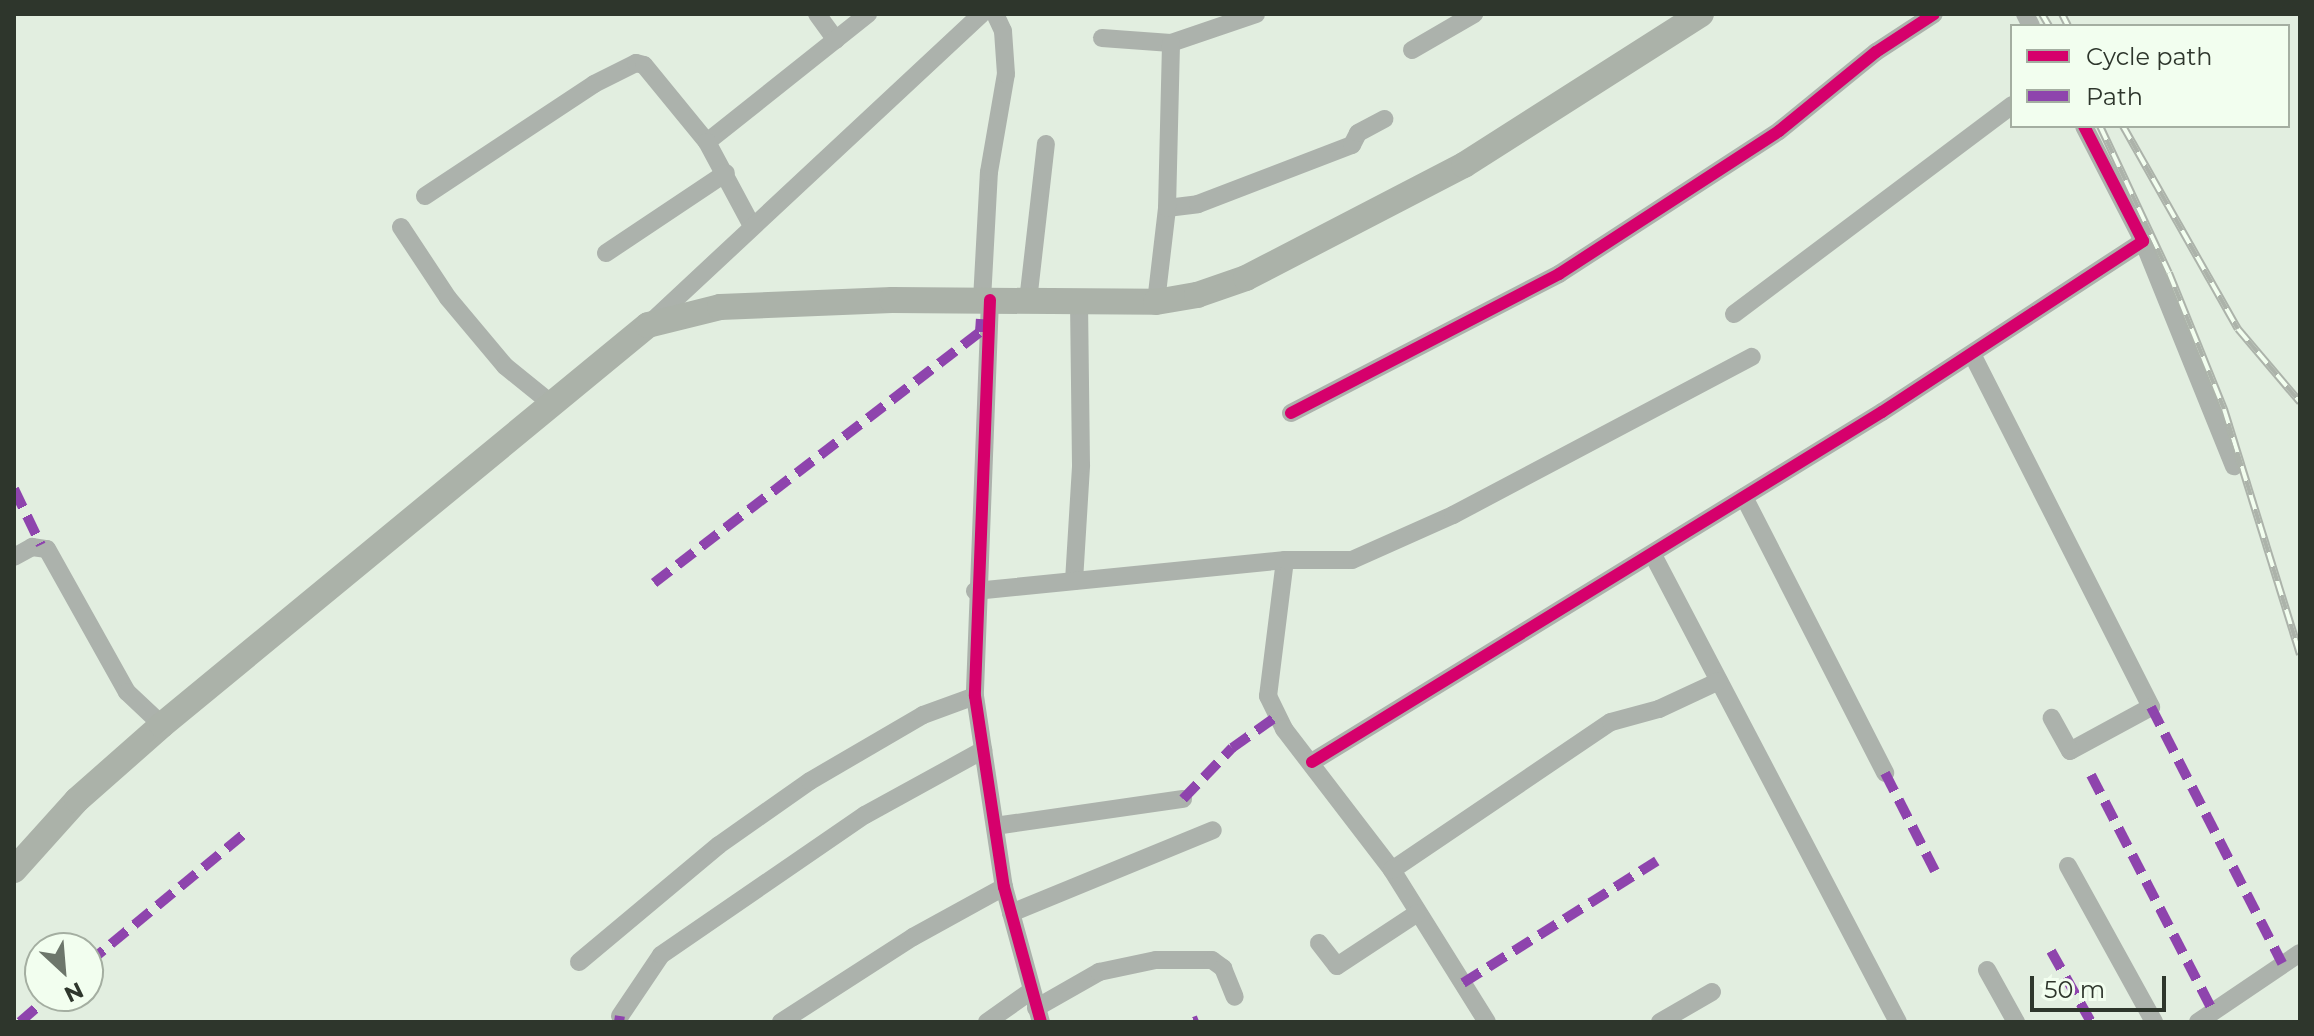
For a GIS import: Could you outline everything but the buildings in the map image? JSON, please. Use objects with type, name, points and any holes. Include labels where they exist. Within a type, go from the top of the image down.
[{"type":"main road","points":[[14,870],[77,800],[162,725],[648,325],[720,307],[986,300],[1156,302],[1197,295],[1246,278],[1383,209],[1536,122],[1701,14]]},
{"type":"street","points":[[817,14],[836,40]]},
{"type":"street","points":[[707,142],[868,14]]},
{"type":"street","points":[[648,325],[981,14]]},
{"type":"street","points":[[995,14],[1003,31],[1006,74],[989,172],[975,591],[975,696],[1004,887],[1036,1007]]},
{"type":"street","points":[[1102,38],[1171,43],[1256,14]]},
{"type":"street","points":[[1412,50],[1474,14]]},
{"type":"street","points":[[1291,413],[1559,274],[1779,131],[1876,52],[1934,14]]},
{"type":"street","points":[[1156,302],[1167,208],[1171,43]]},
{"type":"street","points":[[425,196],[627,64],[644,65],[707,142],[752,226]]},
{"type":"street","points":[[1734,314],[2010,107]]},
{"type":"street","points":[[1167,208],[1198,204],[1352,145],[1358,133],[1384,119]]},
{"type":"street","points":[[2085,128],[2143,241],[2234,466]]},
{"type":"street","points":[[1028,301],[1046,144]]},
{"type":"street","points":[[606,253],[726,173]]},
{"type":"street","points":[[401,227],[448,298],[505,366],[552,404]]},
{"type":"street","points":[[1312,762],[1403,702],[1653,555],[1972,354],[2143,241]]},
{"type":"street","points":[[1074,581],[1081,465],[1079,301]]},
{"type":"street","points":[[1972,354],[2151,707],[2070,751],[2052,718]]},
{"type":"street","points":[[975,591],[1285,560],[1352,560],[1401,541],[1752,357]]},
{"type":"street","points":[[1744,497],[1885,773]]},
{"type":"street","points":[[14,557],[32,547],[47,549],[127,692],[162,725]]},
{"type":"street","points":[[1653,555],[1898,1022]]},
{"type":"street","points":[[1285,560],[1268,696],[1284,729],[1392,870],[1416,914],[1487,1022]]},
{"type":"street","points":[[1392,870],[1611,722],[1659,709],[1719,681]]},
{"type":"street","points":[[579,962],[719,845],[810,781],[923,715],[975,696]]},
{"type":"street","points":[[620,1016],[661,955],[865,815],[983,750]]},
{"type":"street","points":[[995,826],[1183,799]]},
{"type":"street","points":[[1011,913],[1213,830]]},
{"type":"street","points":[[2068,866],[2154,1022]]},
{"type":"street","points":[[781,1022],[913,937],[1004,887]]},
{"type":"street","points":[[1319,943],[1337,966],[1416,914]]},
{"type":"street","points":[[2198,1022],[2300,953]]},
{"type":"street","points":[[987,1022],[1036,1007],[1099,972],[1156,960],[1212,960],[1223,968],[1235,997]]},
{"type":"street","points":[[1987,970],[2016,1022]]},
{"type":"street","points":[[1660,1022],[1712,992]]},
{"type":"railway","points":[[2042,14],[2048,24]]},
{"type":"railway","points":[[2062,14],[2067,24]]},
{"type":"railway","points":[[2101,128],[2169,273],[2224,409],[2300,655]]},
{"type":"railway","points":[[2124,128],[2238,329],[2300,402]]},
{"type":"marked path","points":[[654,583],[980,332],[981,319]]},
{"type":"marked path","points":[[14,489],[41,545]]},
{"type":"marked path","points":[[2151,707],[2282,963]]},
{"type":"marked path","points":[[1183,799],[1232,748],[1277,716]]},
{"type":"marked path","points":[[1885,773],[1935,871]]},
{"type":"marked path","points":[[2091,775],[2213,1011]]},
{"type":"marked path","points":[[104,950],[244,834]]},
{"type":"marked path","points":[[1463,983],[1657,861]]},
{"type":"marked path","points":[[2051,951],[2091,1022]]},
{"type":"marked path","points":[[20,1022],[32,1012]]},
{"type":"marked path","points":[[619,1022],[620,1016]]},
{"type":"marked path","points":[[1194,1022],[1199,1020]]},
{"type":"cycle path","points":[[1291,413],[1559,274],[1779,131],[1876,52],[1934,14]]},
{"type":"cycle path","points":[[1312,762],[1882,412],[2143,241],[2085,128]]},
{"type":"cycle path","points":[[990,300],[975,696],[1004,887],[1041,1022]]}]
